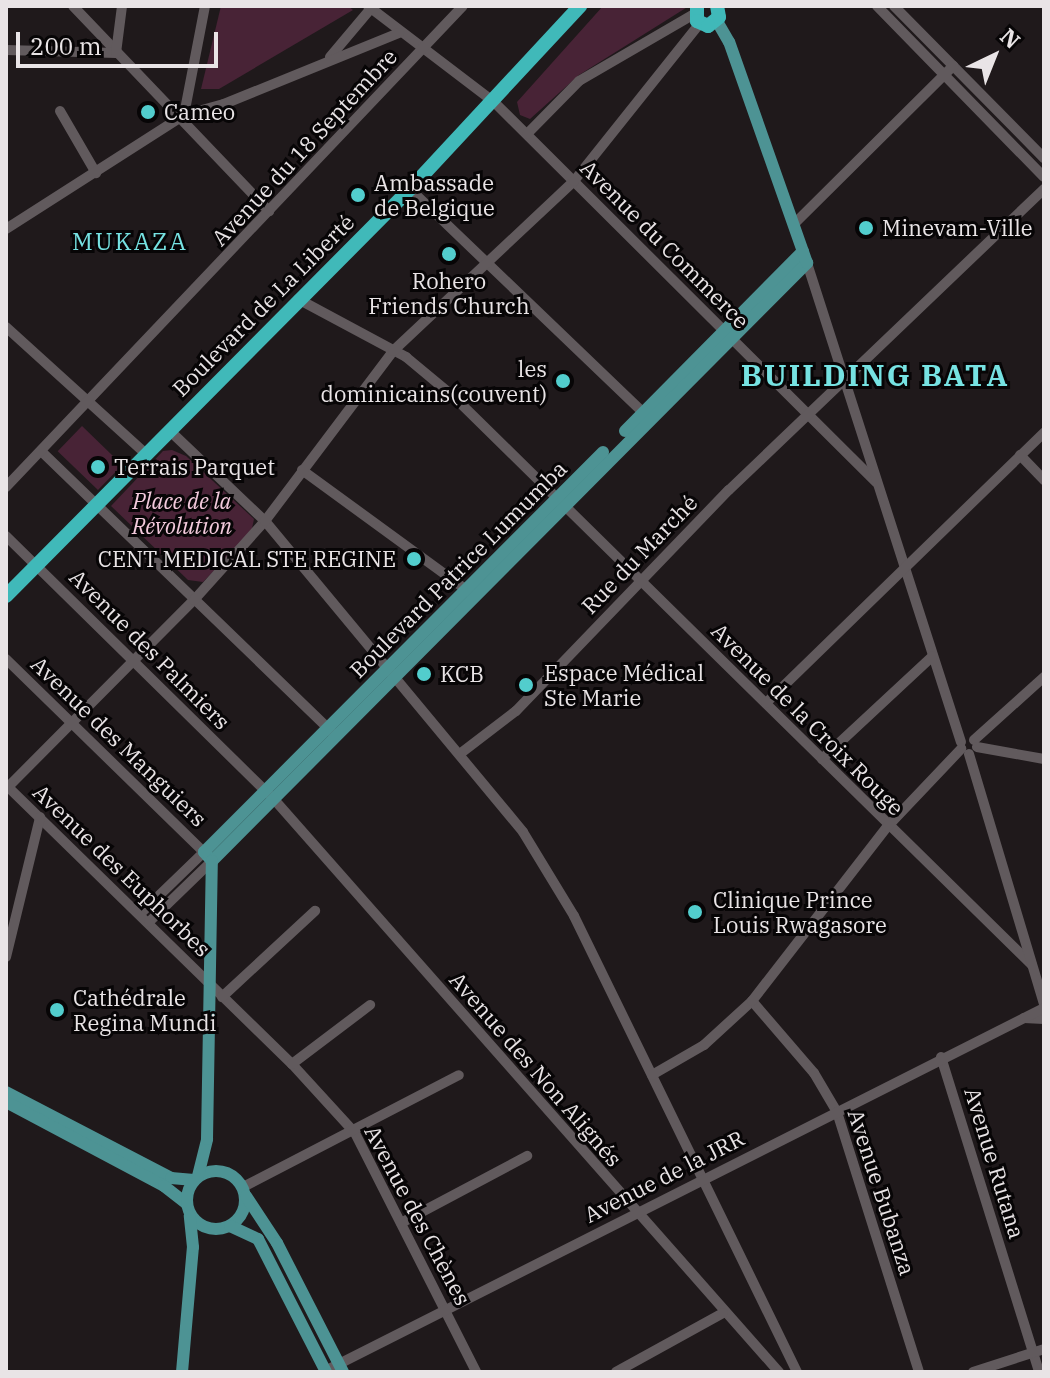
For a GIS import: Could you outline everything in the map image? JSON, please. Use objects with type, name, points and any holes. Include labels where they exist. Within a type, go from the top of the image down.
[{"type":"highway","name":"Boulevard de La Liberté","points":[[6,596],[410,189],[580,6]]},
{"type":"highway","points":[[697,14],[720,11]]},
{"type":"main road","points":[[720,11],[805,257]]},
{"type":"main road","name":"Boulevard Patrice Lumumba","points":[[208,856],[805,257]]},
{"type":"main road","points":[[182,1372],[193,1247],[188,1208],[207,1139],[208,856]]},
{"type":"main road","points":[[6,1092],[172,1190],[211,1229]]},
{"type":"main road","points":[[6,1102],[171,1178],[196,1178],[225,1171]]},
{"type":"main road","points":[[207,1139],[225,1171],[244,1191],[277,1243],[341,1368]]},
{"type":"main road","points":[[230,1226],[244,1210],[244,1191]]},
{"type":"main road","points":[[193,1247],[211,1229],[230,1226],[258,1239],[326,1372]]},
{"type":"street","points":[[73,6],[269,211]]},
{"type":"street","points":[[116,53],[122,6]]},
{"type":"street","points":[[182,118],[205,6]]},
{"type":"street","name":"Avenue du 18 Septembre","points":[[6,487],[91,402],[463,6]]},
{"type":"street","points":[[877,6],[1044,177]]},
{"type":"street","points":[[894,6],[1044,158]]},
{"type":"street","points":[[328,60],[370,7]]},
{"type":"street","name":"Avenue du Commerce","points":[[370,7],[399,33],[494,102],[876,482]]},
{"type":"street","points":[[527,134],[579,81],[697,14]]},
{"type":"street","points":[[7,786],[134,662],[265,521],[393,351],[574,181],[684,44],[697,14]]},
{"type":"street","points":[[671,28],[684,44]]},
{"type":"street","points":[[6,229],[182,118],[399,33]]},
{"type":"street","points":[[6,50],[116,53]]},
{"type":"street","points":[[795,223],[953,66]]},
{"type":"street","points":[[60,111],[96,173]]},
{"type":"street","points":[[410,189],[646,415]]},
{"type":"street","name":"Rue du Marché","points":[[461,753],[516,711],[639,581],[808,412],[1044,189]]},
{"type":"street","points":[[805,257],[933,656],[968,746],[1018,924],[1037,971],[1044,1006]]},
{"type":"street","name":"Avenue de la Croix Rouge","points":[[298,299],[393,351],[454,397],[766,703],[887,827],[1037,971]]},
{"type":"street","points":[[6,327],[146,454]]},
{"type":"street","points":[[169,430],[265,521],[461,753],[523,832],[567,905],[705,1178],[797,1372]]},
{"type":"street","points":[[766,703],[904,564],[1044,433]]},
{"type":"street","points":[[41,451],[331,730]]},
{"type":"street","points":[[1020,455],[1044,480]]},
{"type":"street","points":[[302,470],[468,592]]},
{"type":"street","name":"Avenue des Palmiers","points":[[6,536],[269,794]]},
{"type":"street","points":[[822,759],[933,656]]},
{"type":"street","name":"Avenue des Manguiers","points":[[6,659],[208,856]]},
{"type":"street","points":[[652,1075],[704,1045],[752,1001],[887,827],[968,746],[1044,677]]},
{"type":"street","points":[[968,746],[1044,759]]},
{"type":"street","name":"Avenue des Euphorbes","points":[[7,786],[209,983]]},
{"type":"street","name":"Avenue des Non Alignés","points":[[269,794],[723,1313],[779,1372]]},
{"type":"street","points":[[6,957],[40,817]]},
{"type":"street","name":"Boulevard Patrice Lumumba","points":[[144,918],[208,856]]},
{"type":"street","points":[[222,997],[315,911]]},
{"type":"street","points":[[1000,935],[1018,924]]},
{"type":"street","name":"Avenue des Chènes","points":[[209,983],[292,1064],[355,1133],[476,1372]]},
{"type":"street","name":"Avenue Bubanza","points":[[752,1001],[814,1073],[837,1112],[919,1372]]},
{"type":"street","points":[[292,1064],[370,1005]]},
{"type":"street","name":"Avenue de la JRR","points":[[326,1372],[341,1368],[635,1213],[1044,1006]]},
{"type":"street","name":"Avenue de la JRR","points":[[1022,1018],[1044,1019]]},
{"type":"street","name":"Avenue Rutana","points":[[941,1057],[1039,1372]]},
{"type":"street","points":[[244,1191],[459,1075]]},
{"type":"street","points":[[401,1223],[527,1156]]},
{"type":"street","points":[[616,1372],[723,1313]]},
{"type":"street","points":[[973,1372],[1044,1349]]},
{"type":"green space","points":[[221,6],[348,6],[353,10],[219,89],[201,89]]},
{"type":"green space","points":[[603,6],[689,6],[579,75],[530,119],[520,115],[517,102]]},
{"type":"green space","points":[[82,426],[122,465],[98,490],[58,451]]},
{"type":"green space","name":"Place de la Révolution","points":[[172,450],[186,456],[254,519],[251,533],[203,582],[188,580],[111,506],[163,451]]},
{"type":"place","name":"Cameo","points":[[148,112]]},
{"type":"place","name":"Ambassade de Belgique","points":[[358,195]]},
{"type":"place","name":"Minevam-Ville","points":[[866,228]]},
{"type":"place","name":"Rohero Friends Church","points":[[449,254]]},
{"type":"place","name":"les dominicains(couvent)","points":[[563,381]]},
{"type":"place","name":"Terrais Parquet","points":[[98,467]]},
{"type":"place","name":"CENT MEDICAL STE REGINE","points":[[414,559]]},
{"type":"place","name":"KCB","points":[[424,674]]},
{"type":"place","name":"Espace Médical Ste Marie","points":[[526,685]]},
{"type":"place","name":"Clinique Prince Louis Rwagasore","points":[[695,912]]},
{"type":"place","name":"Cathédrale Regina Mundi","points":[[57,1010]]},
{"type":"district","name":"MUKAZA","points":[[130,242]]},
{"type":"district","name":"BUILDING BATA","points":[[875,375]]}]
